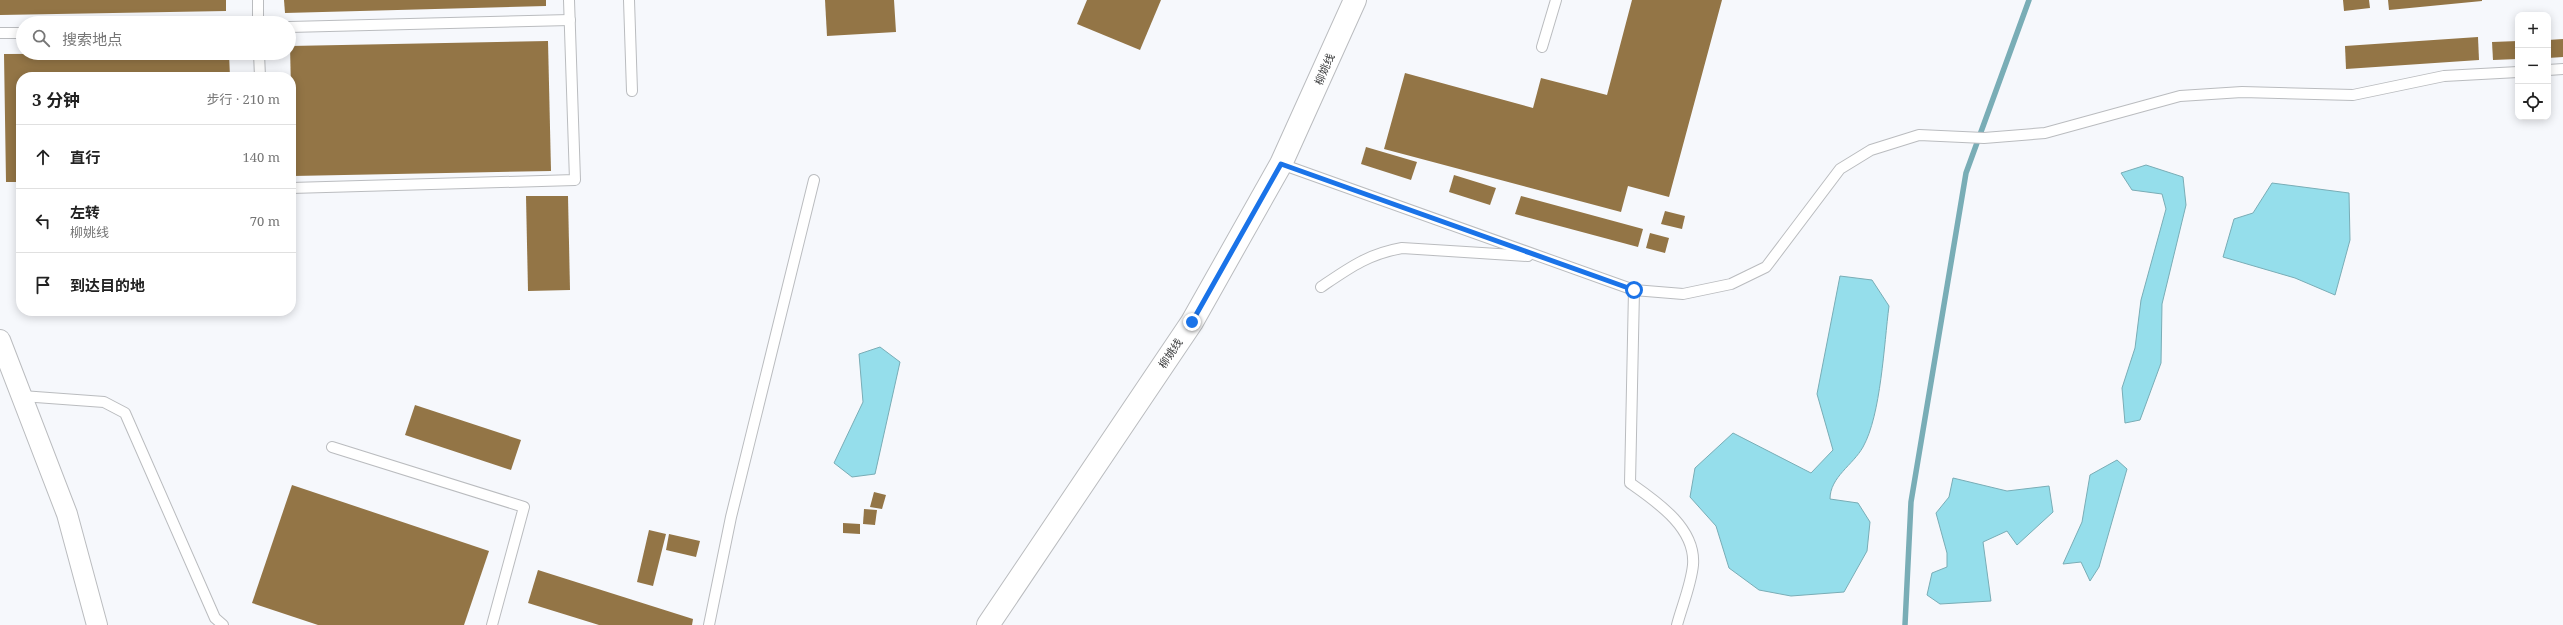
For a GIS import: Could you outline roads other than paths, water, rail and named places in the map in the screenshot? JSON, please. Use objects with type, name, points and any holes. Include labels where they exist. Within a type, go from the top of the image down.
[{"type":"street","name":"柳姚线","points":[[988,625],[1192,322],[1281,164],[1355,0]]},
{"type":"street","points":[[0,340],[67,514],[97,625]]},
{"type":"lane","points":[[258,0],[258,16]]},
{"type":"lane","points":[[296,188],[575,180],[569,0]]},
{"type":"lane","points":[[629,0],[632,91]]},
{"type":"lane","points":[[1542,47],[1556,0]]},
{"type":"lane","points":[[296,27],[570,20]]},
{"type":"lane","points":[[0,33],[16,33]]},
{"type":"lane","points":[[259,60],[260,72]]},
{"type":"lane","points":[[2551,70],[2563,69]]},
{"type":"lane","points":[[1281,164],[1634,290],[1683,294],[1730,284],[1766,267],[1840,169],[1871,150],[1919,135],[1984,138],[2045,133],[2180,96],[2242,92],[2353,95],[2444,76],[2515,72]]},
{"type":"lane","points":[[709,625],[731,517],[814,180]]},
{"type":"lane","points":[[1321,287],[1361,260],[1381,252],[1402,248],[1540,257]]},
{"type":"lane","points":[[1634,290],[1630,483],[1661,506],[1684,531],[1693,551],[1693,566],[1677,625]]},
{"type":"lane","points":[[22,396],[104,402],[125,413],[215,618],[223,625]]},
{"type":"lane","points":[[332,447],[524,507],[492,625]]},
{"type":"water","points":[[2146,165],[2183,177],[2186,205],[2162,304],[2161,363],[2140,420],[2125,423],[2122,388],[2135,348],[2141,300],[2166,209],[2162,194],[2132,190],[2121,173]]},
{"type":"water","points":[[2272,183],[2349,193],[2350,240],[2335,295],[2295,278],[2223,257],[2234,219],[2253,213]]},
{"type":"water","points":[[1840,276],[1872,280],[1889,306],[1881,379],[1874,417],[1863,447],[1834,484],[1830,499],[1858,503],[1870,522],[1867,551],[1844,592],[1791,596],[1759,590],[1729,568],[1716,526],[1690,497],[1695,468],[1733,433],[1811,473],[1833,450],[1817,394]]},
{"type":"water","points":[[880,347],[900,362],[875,474],[852,477],[834,463],[863,402],[859,354]]},
{"type":"water","points":[[2117,460],[2127,469],[2099,567],[2090,581],[2081,562],[2063,564],[2082,522],[2090,475]]},
{"type":"water","points":[[1953,478],[2007,491],[2049,486],[2053,512],[2017,545],[2007,531],[1983,542],[1991,601],[1940,604],[1927,595],[1932,573],[1947,567],[1947,553],[1936,513],[1949,497]]},
{"type":"waterway","points":[[1905,625],[1911,502],[1966,173],[2029,0]]}]
